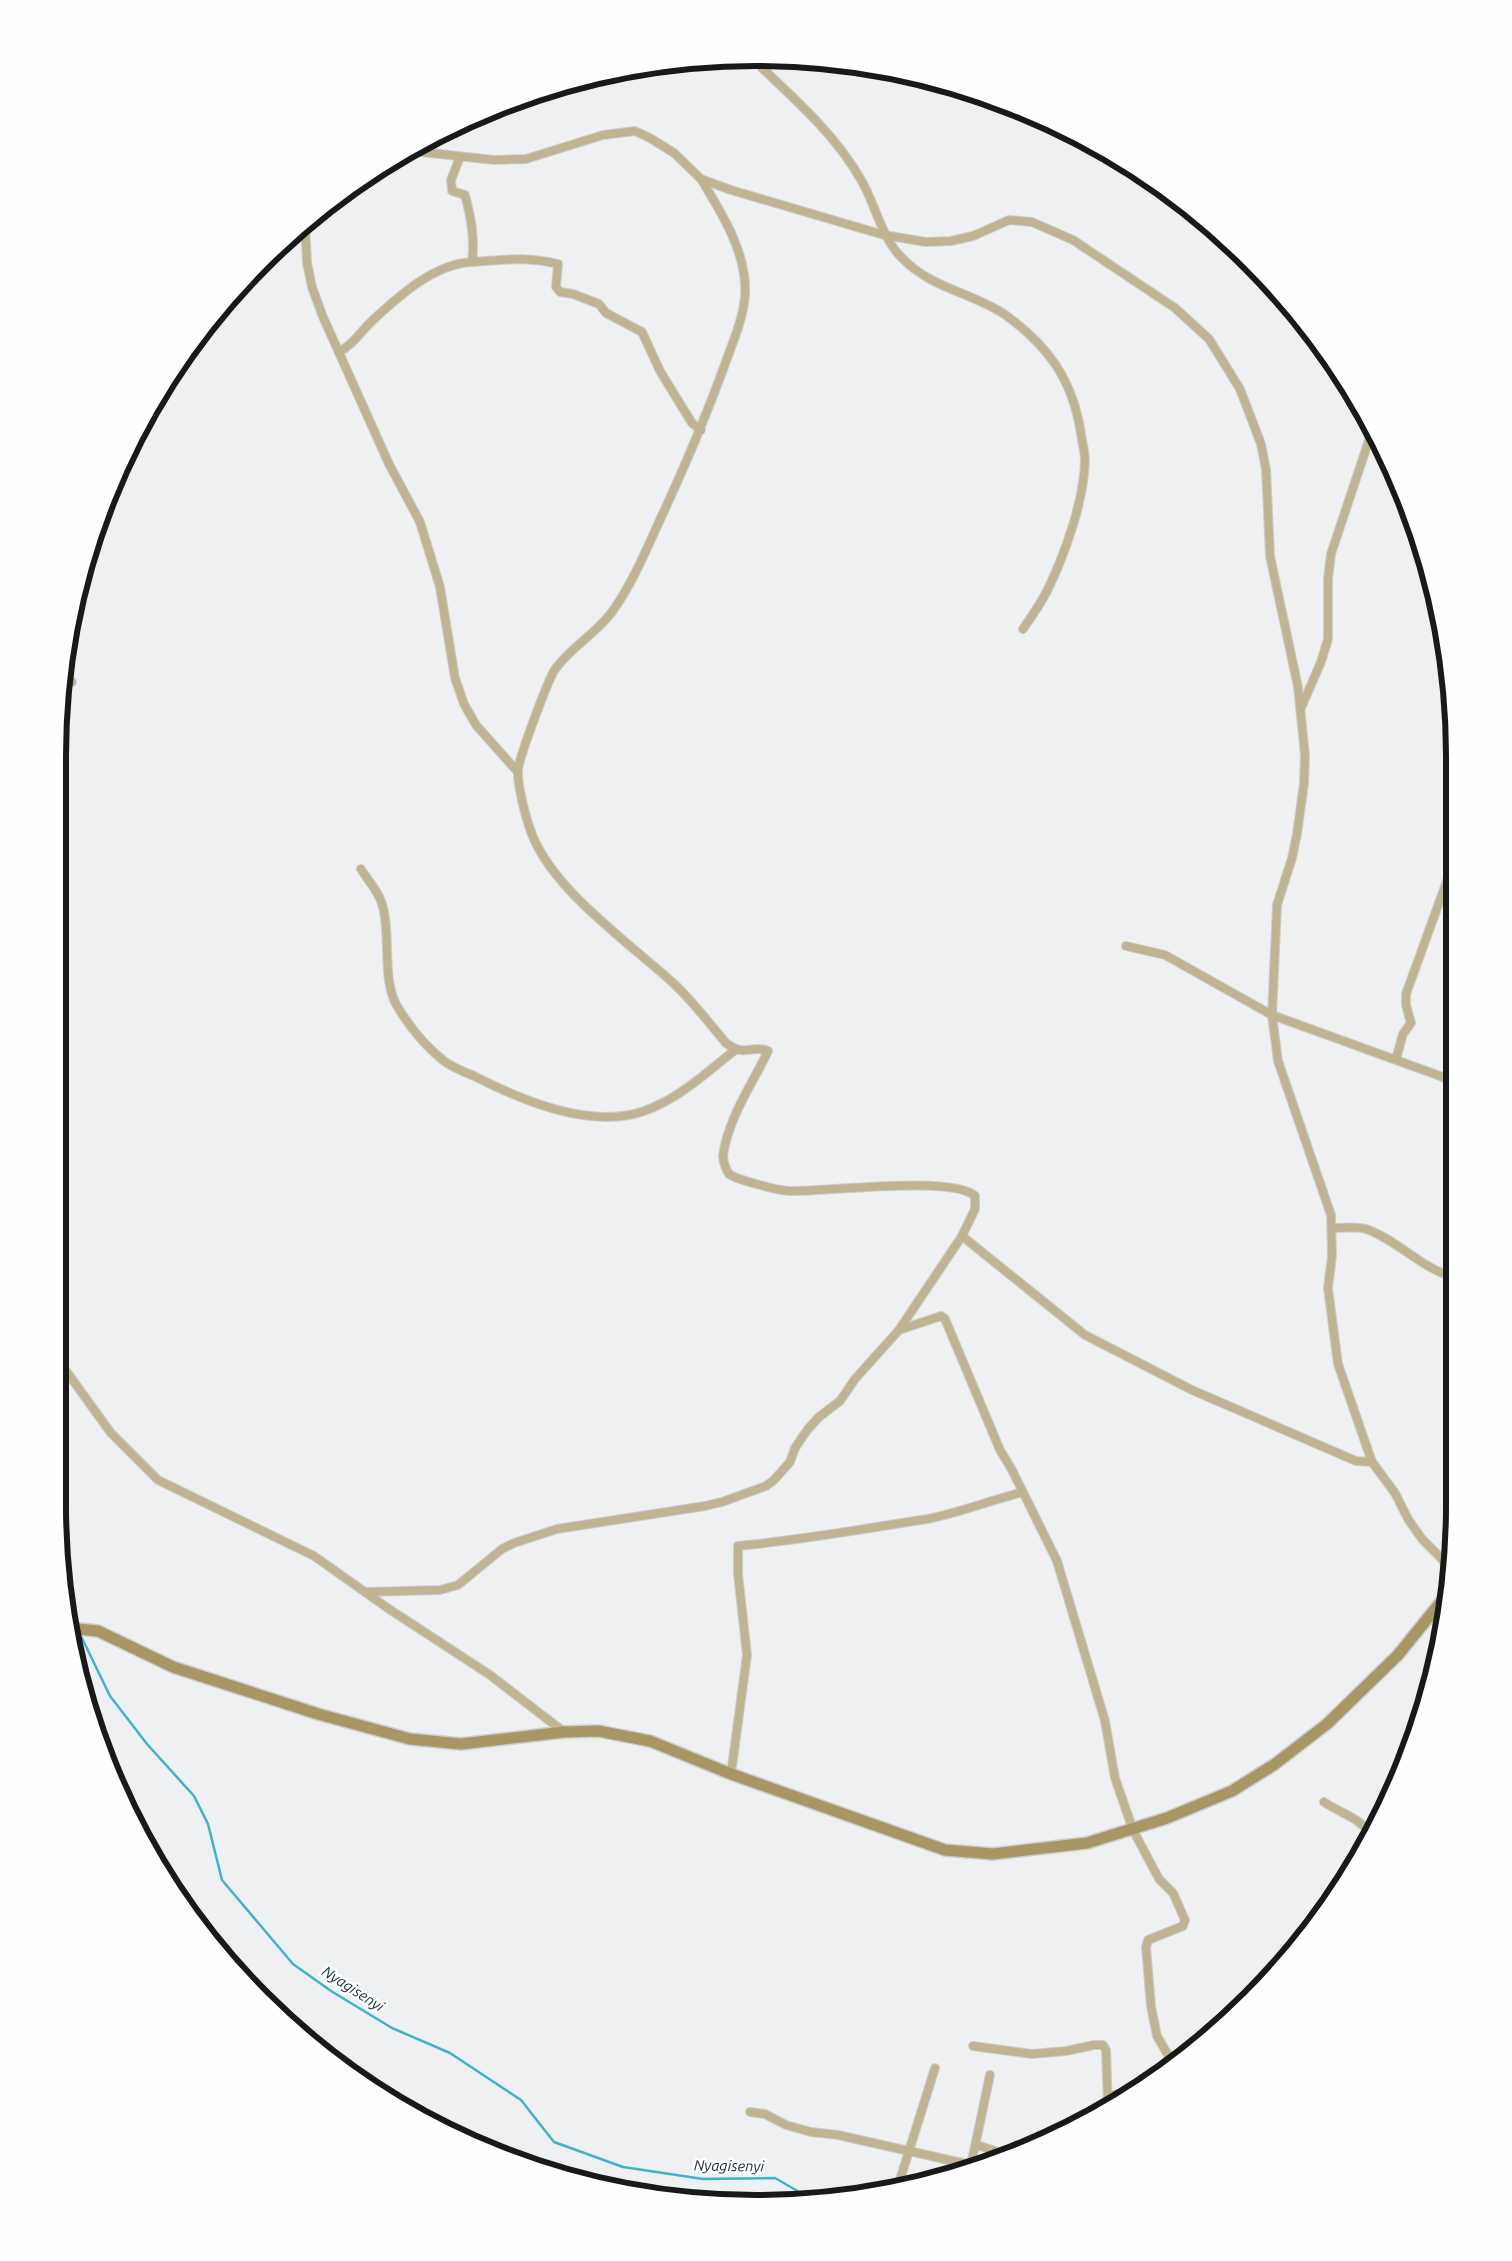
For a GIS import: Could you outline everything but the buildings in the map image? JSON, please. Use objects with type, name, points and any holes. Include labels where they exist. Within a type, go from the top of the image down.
[{"type":"main road","points":[[78,1629],[98,1631],[173,1667],[318,1714],[410,1740],[462,1744],[564,1732],[598,1731],[650,1741],[731,1774],[945,1850],[993,1854],[1087,1843],[1133,1830],[1181,1813],[1232,1791],[1290,1752],[1327,1724],[1398,1655],[1438,1604]]},
{"type":"street","points":[[762,68],[820,125],[843,151],[861,179],[884,234],[901,258],[918,272],[945,288],[975,299],[1002,313],[1034,337],[1055,361],[1069,389],[1080,424],[1085,460],[1078,502],[1064,549],[1048,588],[1023,629]]},
{"type":"street","points":[[423,152],[494,160],[526,159],[603,135],[635,131],[674,153],[701,178],[725,218],[736,245],[743,273],[745,294],[737,332],[701,430],[642,558],[613,611],[575,648],[554,672],[539,708],[518,771],[529,828],[545,860],[561,881],[675,984],[735,1050]]},
{"type":"street","points":[[460,157],[451,180],[452,191],[465,195],[473,228],[474,246],[472,262]]},
{"type":"street","points":[[701,178],[731,190],[884,234],[926,242],[951,241],[973,236],[1009,220],[1032,222],[1073,240],[1175,308],[1210,339],[1240,389],[1261,444],[1266,469],[1270,556],[1298,686],[1305,755],[1304,783],[1292,858],[1277,904],[1272,1015],[1278,1061],[1330,1214],[1332,1256],[1328,1288],[1338,1364],[1372,1462],[1395,1493],[1408,1519],[1422,1539],[1443,1561]]},
{"type":"street","points":[[305,233],[307,263],[312,287],[389,464],[420,522],[440,587],[455,678],[464,704],[476,725],[518,771]]},
{"type":"street","points":[[339,352],[346,348],[372,321],[409,289],[440,270],[458,263],[505,258],[536,258],[558,264],[556,287],[560,292],[573,294],[599,304],[606,313],[642,332],[660,371],[692,423],[701,430]]},
{"type":"street","points":[[1300,710],[1321,662],[1328,639],[1328,579],[1331,554],[1369,440]]},
{"type":"street","points":[[361,869],[381,901],[387,937],[388,972],[396,1004],[421,1039],[445,1062],[527,1101],[580,1114],[610,1117],[643,1112],[667,1102],[735,1050],[762,1049],[768,1052],[733,1118],[723,1158],[727,1172],[736,1178],[790,1192],[866,1186],[952,1187],[969,1190],[975,1196],[974,1209],[962,1236],[899,1330],[855,1379],[840,1401],[819,1417],[808,1429],[795,1448],[784,1470],[766,1486],[705,1506],[557,1529],[514,1543],[491,1557],[458,1585],[440,1590],[366,1592]]},
{"type":"street","points":[[1396,1059],[1403,1034],[1411,1023],[1406,1005],[1406,994],[1446,884]]},
{"type":"street","points":[[1126,946],[1164,955],[1272,1015],[1446,1078]]},
{"type":"street","points":[[1332,1228],[1365,1229],[1396,1244],[1434,1271],[1446,1275]]},
{"type":"street","points":[[962,1236],[1085,1335],[1192,1390],[1356,1462],[1372,1462]]},
{"type":"street","points":[[899,1330],[941,1316],[945,1319],[1000,1450],[1057,1561],[1105,1721],[1114,1778],[1133,1830],[1159,1879],[1172,1893],[1185,1920],[1183,1926],[1177,1930],[1148,1940],[1146,1947],[1151,2006],[1157,2036],[1169,2057]]},
{"type":"street","points":[[66,1371],[111,1433],[158,1480],[314,1556],[389,1609],[490,1674],[564,1732]]},
{"type":"street","points":[[731,1774],[747,1655],[738,1574],[738,1546],[804,1540],[899,1522],[928,1519],[1023,1492]]},
{"type":"street","points":[[1324,1802],[1341,1813],[1355,1818],[1365,1828]]},
{"type":"street","points":[[972,2046],[1032,2054],[1104,2045],[1106,2050],[1105,2076],[1109,2096]]},
{"type":"street","points":[[900,2179],[935,2068]]},
{"type":"street","points":[[973,2160],[990,2075]]},
{"type":"street","points":[[750,2112],[765,2114],[786,2125],[810,2132],[838,2135],[961,2163]]},
{"type":"street","points":[[977,2146],[996,2151]]},
{"type":"waterway","name":"Nyagisenyi","points":[[79,1632],[110,1696],[147,1744],[194,1796],[208,1824],[222,1880],[293,1964],[331,1991],[392,2028],[450,2053],[521,2100],[554,2142],[623,2167],[703,2179],[775,2178],[801,2193]]}]
